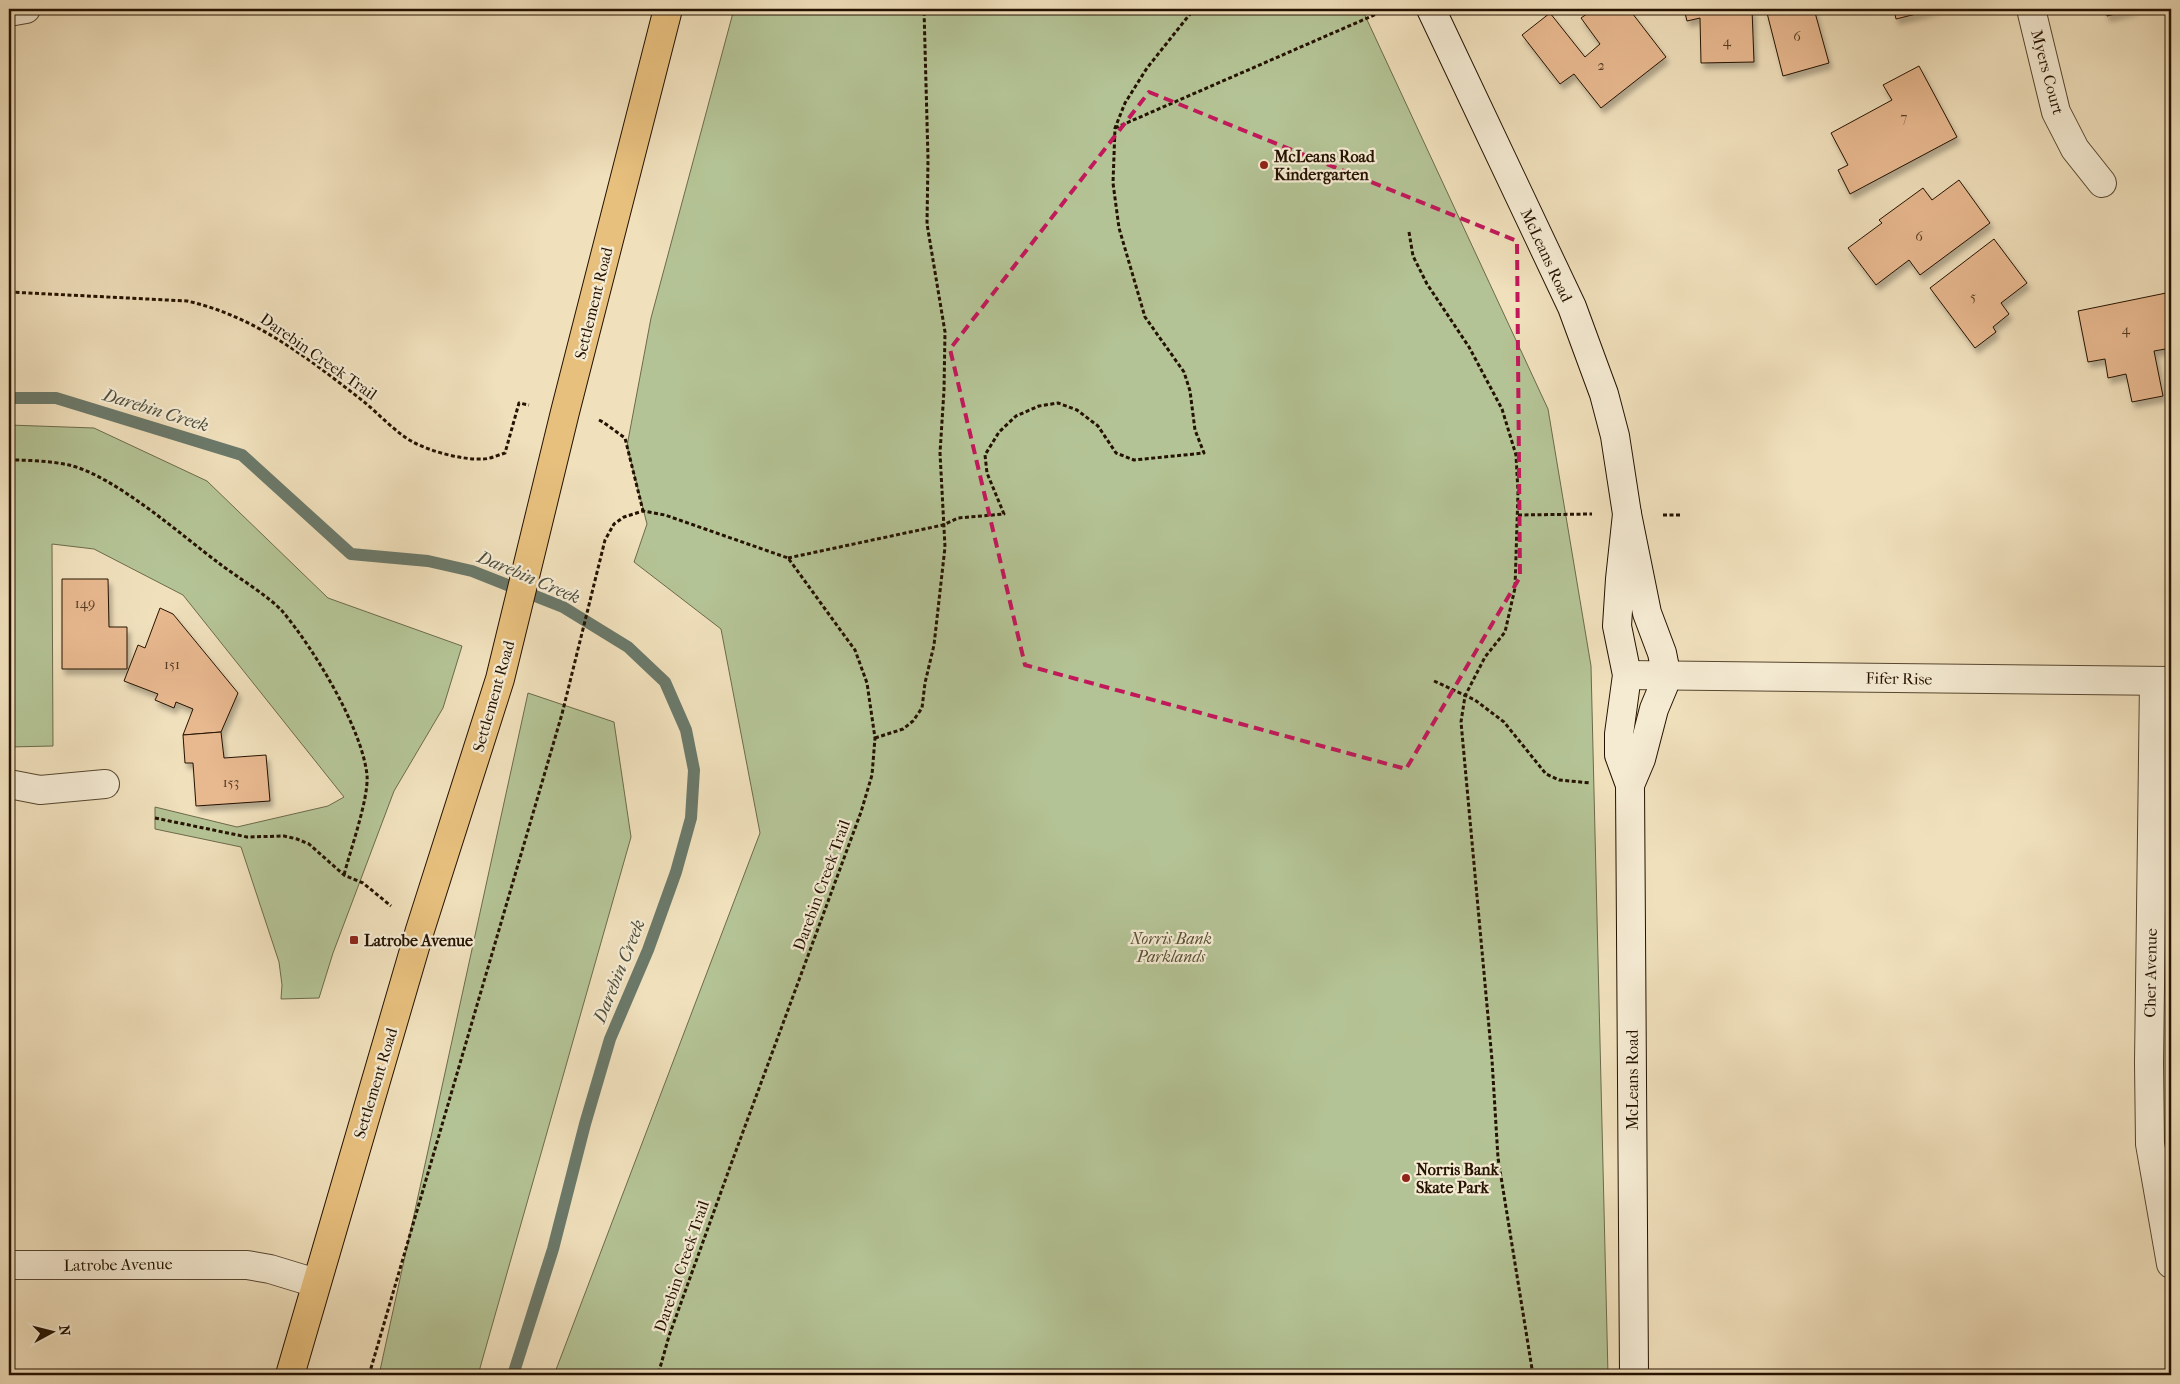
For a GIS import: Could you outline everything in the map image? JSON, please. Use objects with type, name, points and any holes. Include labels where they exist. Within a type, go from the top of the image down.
[{"type":"main road","name":"Settlement Road","points":[[290,1375],[420,930],[500,679],[565,412],[668,9]]},
{"type":"street","points":[[9,12],[26,9]]},
{"type":"street","name":"McLeans Road","points":[[1430,9],[1572,307],[1604,394],[1611,419],[1617,444],[1627,514],[1647,613],[1662,653],[1665,675],[1664,685],[1654,709],[1641,759],[1630,785]]},
{"type":"street","name":"Myers Court","points":[[2031,9],[2056,112],[2075,148],[2102,183]]},
{"type":"street","name":"McLeans Road","points":[[1627,514],[1617,626],[1627,675],[1619,734],[1619,755],[1630,785],[1634,1375]]},
{"type":"street","name":"Fifer Rise","points":[[1627,675],[2162,681]]},
{"type":"street","name":"Cher Avenue","points":[[2162,681],[2149,1063],[2150,1144],[2171,1264]]},
{"type":"street","points":[[9,784],[40,790],[105,784]]},
{"type":"street","name":"Latrobe Avenue","points":[[9,1265],[239,1264],[270,1269],[316,1283]]},
{"type":"path","points":[[875,738],[903,729],[913,721],[922,708],[925,683],[934,645],[945,547],[940,453],[945,332],[927,224],[928,159],[924,9]]},
{"type":"path","points":[[369,1375],[562,714],[605,540],[614,524],[624,517],[643,511],[665,515],[788,558],[943,525],[958,518],[1004,514],[987,473],[984,454],[999,432],[1016,416],[1040,406],[1058,403],[1077,410],[1098,426],[1116,453],[1134,460],[1204,453],[1195,430],[1190,391],[1184,372],[1145,317],[1119,228],[1113,183],[1115,128],[1125,103],[1147,68],[1194,9]]},
{"type":"path","points":[[1115,128],[1388,9]]},
{"type":"path","points":[[1409,232],[1413,256],[1424,277],[1469,347],[1502,409],[1516,455],[1518,515],[1515,588],[1505,632],[1485,657],[1465,696],[1462,722],[1489,1020],[1498,1158],[1533,1375]]},
{"type":"path","name":"Darebin Creek Trail","points":[[9,292],[187,301],[213,307],[244,319],[276,338],[363,401],[413,442],[456,458],[484,459],[505,454],[519,403],[565,412]]},
{"type":"path","points":[[565,412],[604,422],[625,438],[643,511]]},
{"type":"path","points":[[9,460],[25,460],[70,466],[105,481],[155,515],[282,611],[316,656],[347,715],[361,749],[367,777],[362,806],[344,874]]},
{"type":"path","points":[[1518,515],[1627,514]]},
{"type":"path","name":"Darebin Creek Trail","points":[[658,1375],[669,1336],[861,812],[872,774],[875,738],[867,683],[855,650],[788,558]]},
{"type":"path","points":[[1434,681],[1476,700],[1504,722],[1546,774],[1559,780],[1630,785]]},
{"type":"path","points":[[155,818],[247,838],[284,836],[297,838],[309,844],[344,874],[363,883],[420,930]]},
{"type":"highlighted area","points":[[1149,92],[1517,241],[1520,577],[1406,769],[1025,665],[950,349]]},
{"type":"green space","name":"Norris Bank Parklands","points":[[734,9],[1362,9],[1548,409],[1591,666],[1608,1375],[554,1375],[760,833],[721,629],[634,562],[647,524],[627,446],[651,318]]},
{"type":"green space","points":[[9,425],[94,428],[207,481],[328,598],[462,646],[443,708],[394,791],[333,953],[319,998],[281,999],[282,985],[279,962],[241,847],[155,829],[155,807],[237,827],[328,806],[344,797],[183,595],[94,549],[52,544],[53,746],[9,747]]},
{"type":"green space","points":[[528,693],[614,722],[631,837],[478,1375],[379,1375]]},
{"type":"building","points":[[1594,9],[1629,9],[1666,57],[1601,108],[1574,74],[1560,84],[1522,35],[1550,13],[1585,57],[1600,44],[1581,18]]},
{"type":"building","points":[[1684,9],[1752,9],[1754,62],[1701,63],[1700,18],[1687,21]]},
{"type":"building","points":[[1766,9],[1814,9],[1829,63],[1783,76]]},
{"type":"building","points":[[1894,9],[1936,9],[1896,19]]},
{"type":"building","points":[[2105,9],[2136,9],[2107,16]]},
{"type":"building","points":[[1919,66],[1957,137],[1850,194],[1838,170],[1848,165],[1831,133],[1892,100],[1883,85]]},
{"type":"building","points":[[1959,180],[1990,223],[1920,275],[1909,260],[1876,285],[1848,248],[1882,223],[1879,220],[1923,188],[1932,200]]},
{"type":"building","points":[[1994,239],[2027,283],[2001,303],[2009,314],[1993,327],[1996,332],[1975,348],[1930,288]]},
{"type":"building","points":[[2171,292],[2171,348],[2154,351],[2163,396],[2132,402],[2126,374],[2108,378],[2105,359],[2088,362],[2078,311]]},
{"type":"building","points":[[62,579],[108,579],[109,627],[127,627],[127,669],[62,669]]},
{"type":"building","points":[[160,608],[173,614],[238,693],[221,732],[183,735],[193,709],[176,702],[174,708],[155,700],[158,694],[124,681],[138,645],[145,648]]},
{"type":"building","points":[[221,732],[224,758],[266,755],[270,801],[196,806],[193,763],[185,763],[183,735]]},
{"type":"waterway","name":"Darebin Creek","points":[[9,398],[56,398],[242,455],[351,554],[428,561],[472,571],[563,607],[628,647],[665,682],[686,730],[694,770],[691,818],[676,872],[648,950],[610,1039],[585,1124],[553,1249],[513,1375]]},
{"type":"place","name":"McLeans Road Kindergarten","points":[[1264,165]]},
{"type":"place","name":"Latrobe Avenue","points":[[354,940]]},
{"type":"place","name":"Norris Bank Skate Park","points":[[1406,1178]]}]
